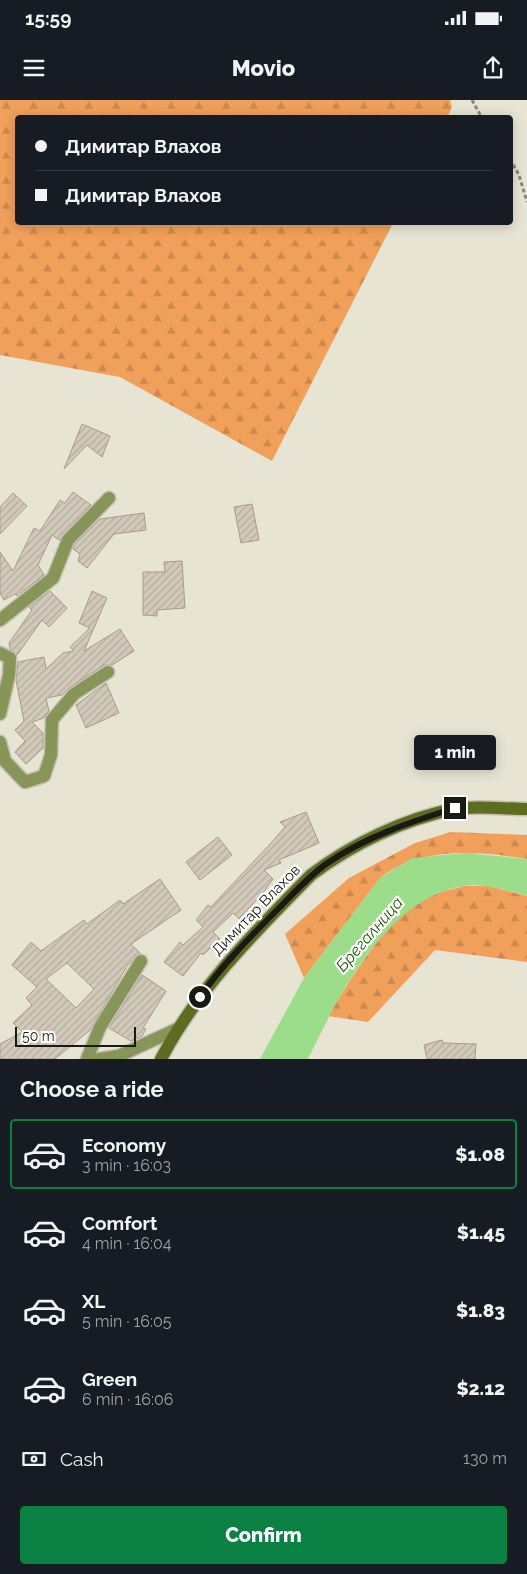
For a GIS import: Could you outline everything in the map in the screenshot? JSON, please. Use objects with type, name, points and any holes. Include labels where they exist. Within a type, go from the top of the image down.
[{"type":"main road","name":"Димитар Влахов","points":[[161,1059],[177,1028],[211,981],[292,895],[327,863],[406,823],[455,808],[527,809]]},
{"type":"street","points":[[0,620],[54,578],[68,540],[109,498]]},
{"type":"street","points":[[0,653],[10,658],[9,675],[0,714]]},
{"type":"street","points":[[0,742],[5,761],[25,782],[44,776],[51,756],[52,720],[74,694],[108,672]]},
{"type":"street","points":[[87,1059],[100,1027],[141,961]]},
{"type":"street","points":[[99,1059],[122,1058],[177,1028]]},
{"type":"path","points":[[472,100],[480,115]]},
{"type":"path","points":[[513,164],[519,175],[527,202]]},
{"type":"green space","points":[[0,100],[450,100],[452,107],[448,115],[15,115],[15,225],[392,225],[272,461],[120,377],[0,355]]},
{"type":"green space","points":[[451,832],[527,835],[527,859],[489,854],[451,854],[414,860],[396,868],[380,878],[304,978],[285,934],[349,878],[415,843]]},
{"type":"green space","points":[[464,886],[489,886],[527,896],[527,962],[435,950],[368,1022],[328,1016],[367,955],[403,914],[428,897]]},
{"type":"water","name":"Брегалница","points":[[465,853],[527,859],[527,896],[503,889],[471,885],[436,895],[411,910],[388,930],[368,953],[334,1007],[308,1059],[260,1059],[304,978],[380,878],[412,858]]},
{"type":"building","points":[[82,424],[110,436],[102,457],[87,445],[64,469]]},
{"type":"building","points":[[73,492],[91,505],[59,540],[52,535],[38,565],[44,575],[17,596],[15,594],[4,600],[0,593],[0,552],[13,571],[34,528],[40,531],[60,500],[65,503]]},
{"type":"building","points":[[13,493],[27,506],[0,534],[0,507]]},
{"type":"building","points":[[252,504],[259,540],[241,543],[234,507]]},
{"type":"building","points":[[144,513],[146,530],[114,534],[87,568],[78,561],[80,554],[73,549],[75,544],[100,519]]},
{"type":"building","points":[[182,561],[185,608],[157,610],[157,616],[143,615],[143,572],[165,572],[164,562]]},
{"type":"building","points":[[50,591],[67,608],[49,627],[42,620],[17,655],[10,649],[9,643],[32,610],[29,607]]},
{"type":"building","points":[[92,591],[107,598],[84,651],[120,629],[134,651],[112,665],[104,665],[70,687],[62,695],[46,698],[49,711],[44,718],[32,722],[43,733],[43,748],[26,764],[15,752],[25,741],[15,730],[24,721],[16,680],[18,662],[44,657],[46,669],[63,653],[74,651],[70,647],[90,628],[79,623]]},
{"type":"building","points":[[106,683],[119,713],[86,728],[76,705]]},
{"type":"building","points":[[306,812],[319,843],[279,860],[281,863],[264,870],[273,879],[263,893],[239,919],[233,913],[213,932],[220,939],[203,955],[201,953],[183,976],[164,962],[180,942],[183,945],[203,927],[196,920],[208,905],[211,907],[285,827],[280,822]]},
{"type":"building","points":[[218,837],[232,855],[200,880],[186,862]]},
{"type":"building","points":[[160,879],[181,910],[131,944],[140,953],[127,966],[90,1030],[55,1059],[0,1059],[0,1044],[22,1032],[13,1023],[32,1005],[26,998],[37,987],[12,965],[31,942],[41,951],[84,920],[87,924],[120,900],[123,904]],"holes":[[[67,963],[94,989],[76,1008],[46,979]]]},
{"type":"building","points":[[142,975],[166,991],[143,1028],[146,1029],[142,1036],[131,1041],[109,1028]]},
{"type":"building","points":[[442,1040],[443,1043],[476,1044],[475,1059],[427,1059],[424,1045]]},
{"type":"route","points":[[200,997],[211,981],[260,928],[311,875],[327,863],[406,823],[455,808]]}]
